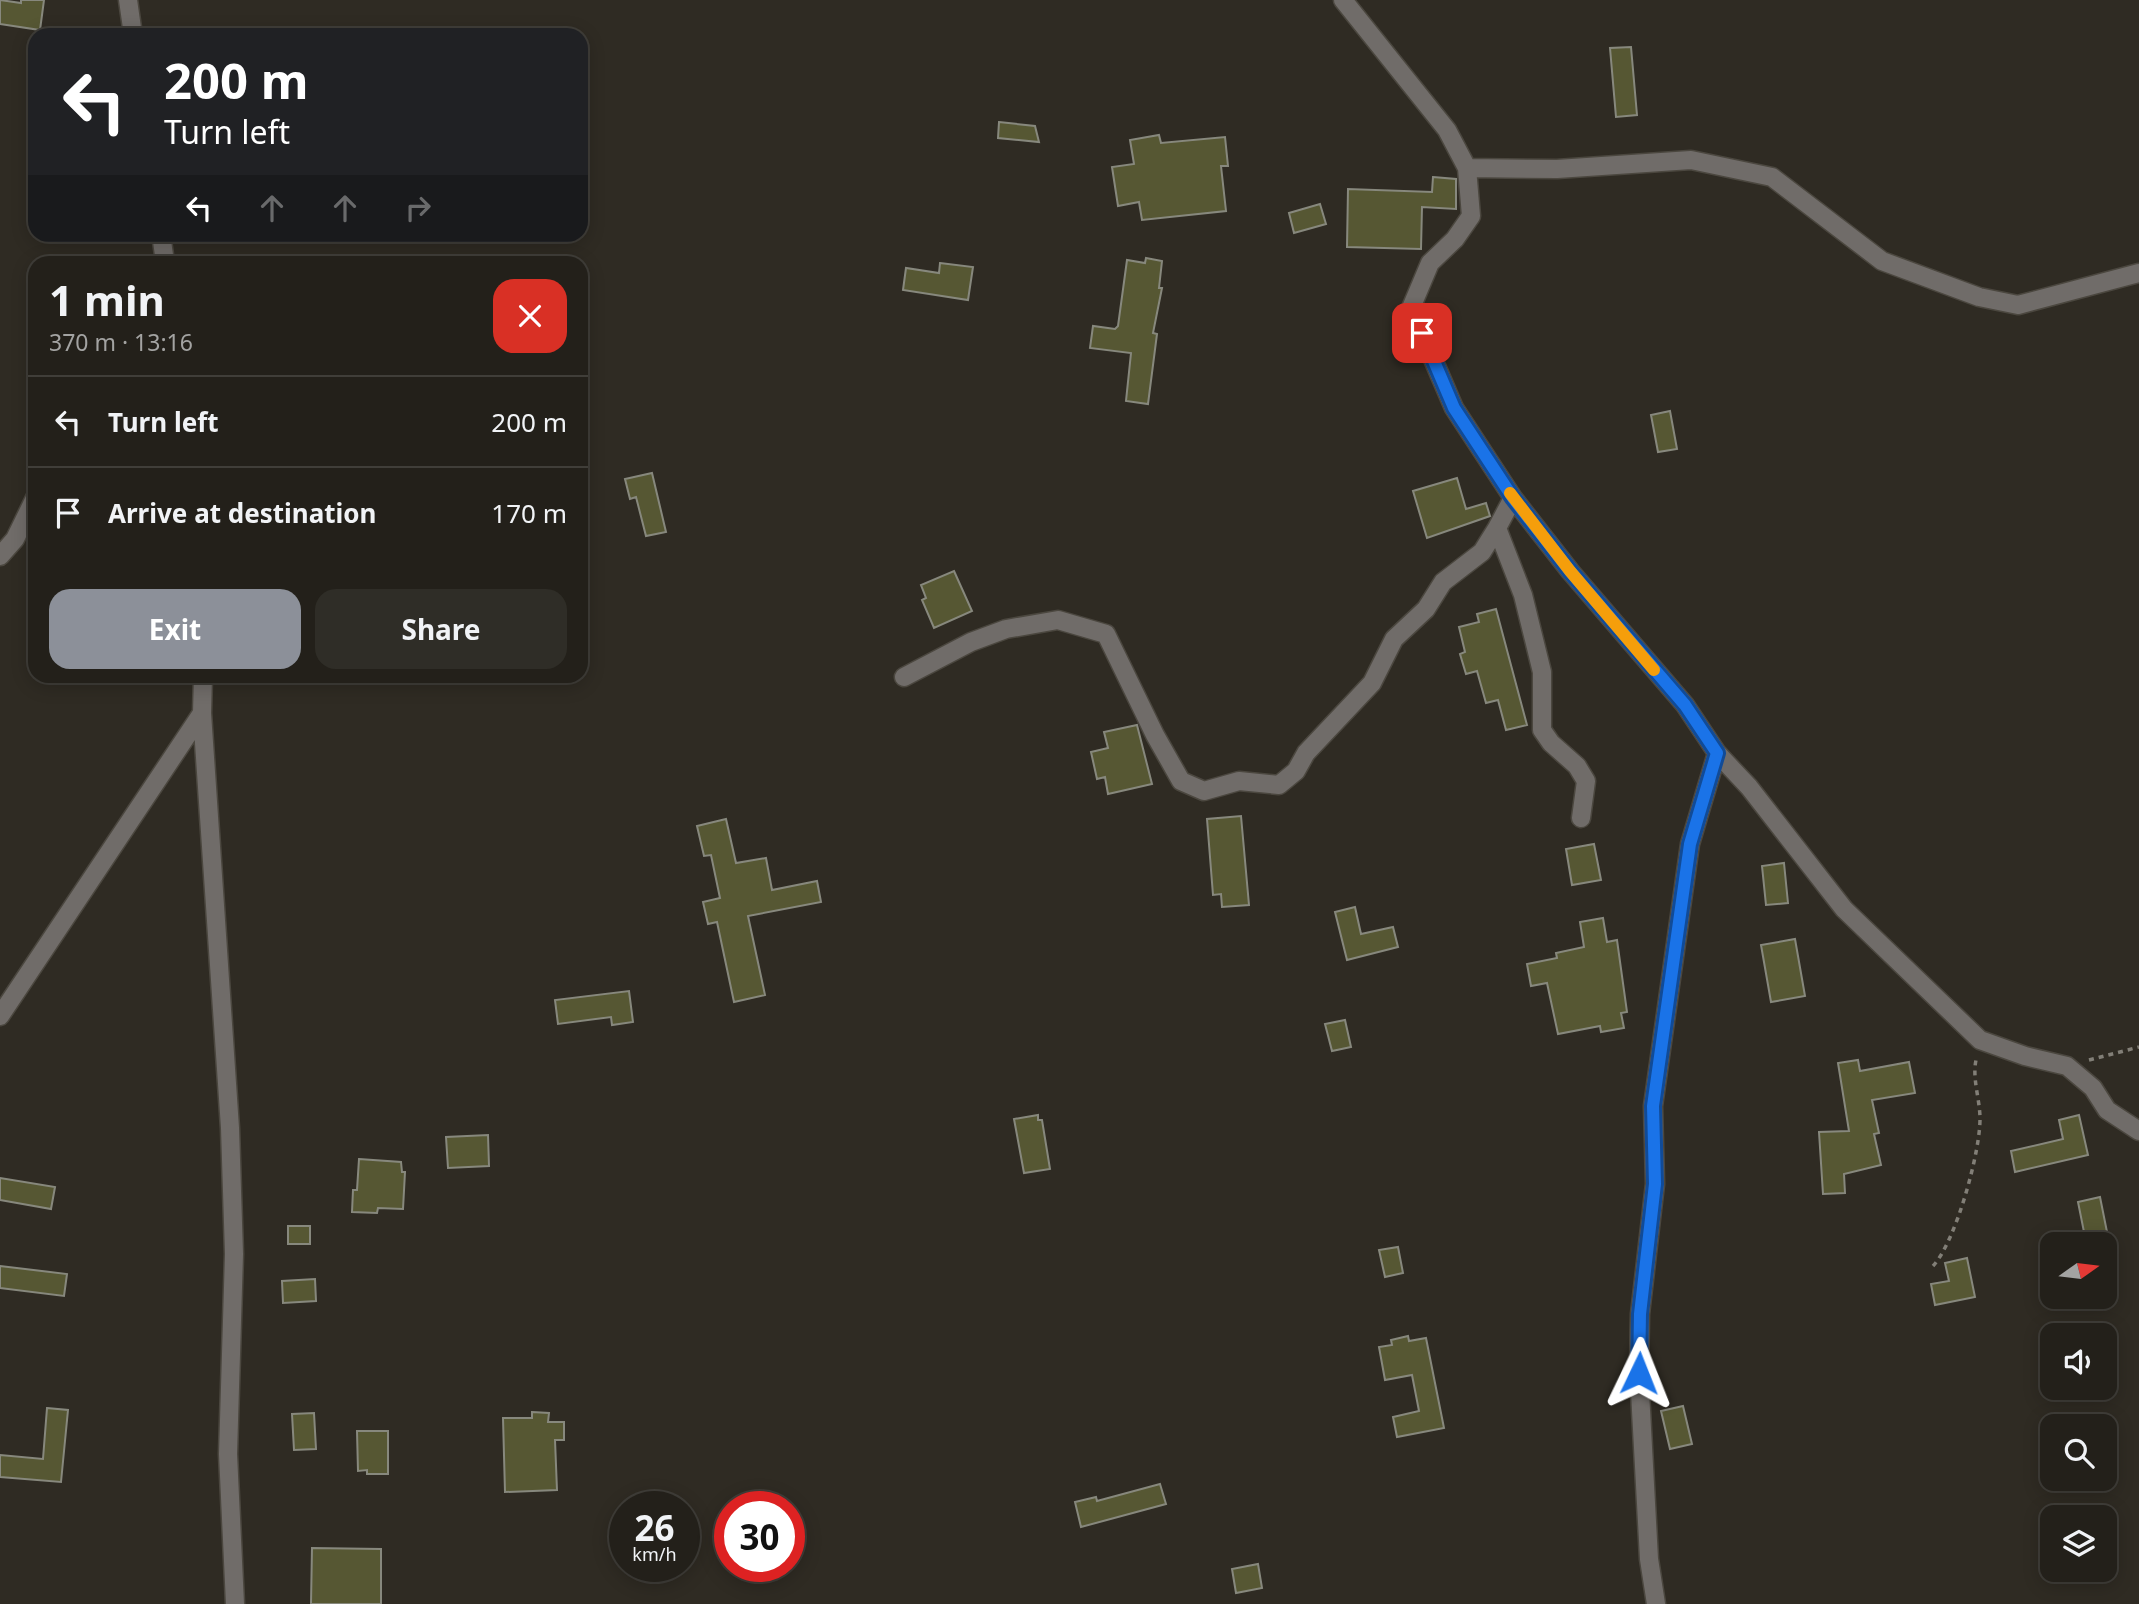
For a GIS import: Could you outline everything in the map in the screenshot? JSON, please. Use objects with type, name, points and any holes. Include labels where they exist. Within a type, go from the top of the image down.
[{"type":"street","points":[[128,0],[132,28]]},
{"type":"street","points":[[1343,0],[1447,131],[1467,168],[1471,216],[1455,239],[1430,262],[1411,308],[1454,408],[1513,498],[1570,571],[1685,705],[1717,753],[1749,787],[1843,909],[1980,1040],[2025,1056],[2067,1066],[2093,1088],[2107,1110],[2139,1131]]},
{"type":"street","points":[[1467,168],[1557,169],[1692,160],[1772,177],[1882,261],[1979,298],[2018,305],[2139,273]]},
{"type":"street","points":[[904,677],[971,642],[1006,629],[1058,620],[1106,634],[1155,736],[1181,780],[1204,791],[1239,781],[1279,785],[1296,771],[1306,753],[1372,683],[1394,639],[1426,609],[1443,582],[1482,552],[1513,498]]},
{"type":"street","points":[[0,556],[15,539],[28,512]]},
{"type":"street","points":[[1497,528],[1523,595],[1542,672],[1542,730],[1550,743],[1577,766],[1586,781],[1581,818]]},
{"type":"street","points":[[203,683],[202,713],[230,1140],[234,1254],[228,1454],[235,1604]]},
{"type":"street","points":[[0,1016],[202,713]]},
{"type":"street","points":[[1656,1604],[1649,1559],[1639,1373],[1640,1314],[1655,1184],[1653,1106],[1690,844],[1717,753]]},
{"type":"path","points":[[1933,1266],[1945,1252],[1954,1228],[1976,1141],[1980,1120],[1974,1070],[1980,1040]]},
{"type":"path","points":[[2067,1066],[2139,1047]]},
{"type":"building","points":[[0,0],[21,3],[21,0],[44,0],[40,28],[0,24]]},
{"type":"building","points":[[1631,47],[1637,115],[1616,117],[1610,48]]},
{"type":"building","points":[[999,122],[1035,126],[1039,142],[998,138]]},
{"type":"building","points":[[1159,135],[1161,143],[1225,137],[1228,166],[1221,166],[1226,211],[1142,220],[1139,202],[1118,206],[1112,167],[1134,164],[1130,140]]},
{"type":"building","points":[[1433,177],[1456,179],[1456,209],[1422,207],[1421,249],[1347,247],[1348,189],[1432,192]]},
{"type":"building","points":[[1320,204],[1326,224],[1294,233],[1289,213]]},
{"type":"building","points":[[1146,258],[1162,261],[1159,288],[1162,288],[1153,333],[1157,334],[1148,404],[1126,401],[1131,353],[1090,348],[1093,326],[1115,329],[1118,326],[1127,260],[1145,263]]},
{"type":"building","points":[[940,263],[973,267],[968,300],[903,290],[906,268],[939,273]]},
{"type":"building","points":[[1670,411],[1677,449],[1658,452],[1651,415]]},
{"type":"building","points":[[652,473],[666,532],[646,536],[636,497],[630,499],[625,479]]},
{"type":"building","points":[[1457,478],[1466,509],[1486,503],[1490,516],[1427,538],[1413,491]]},
{"type":"building","points":[[954,571],[972,611],[934,628],[922,600],[926,598],[921,585]]},
{"type":"building","points":[[1496,609],[1527,725],[1506,730],[1498,700],[1486,703],[1477,671],[1466,674],[1460,654],[1465,652],[1459,627],[1479,622],[1477,614]]},
{"type":"building","points":[[1137,725],[1152,784],[1108,794],[1105,777],[1097,779],[1091,752],[1108,748],[1104,732]]},
{"type":"building","points":[[1241,816],[1249,905],[1222,907],[1221,894],[1213,895],[1207,819]]},
{"type":"building","points":[[726,819],[736,863],[766,858],[772,890],[817,881],[821,902],[748,916],[765,995],[734,1002],[717,922],[708,924],[703,902],[720,898],[711,855],[704,856],[697,826]]},
{"type":"building","points":[[1594,844],[1601,880],[1572,885],[1566,849]]},
{"type":"building","points":[[1784,863],[1788,903],[1766,905],[1762,866]]},
{"type":"building","points":[[1355,907],[1361,934],[1393,927],[1398,947],[1347,960],[1335,912]]},
{"type":"building","points":[[1603,918],[1607,942],[1617,940],[1627,1012],[1621,1013],[1624,1028],[1601,1032],[1600,1026],[1558,1034],[1547,983],[1531,986],[1527,964],[1557,958],[1556,953],[1584,947],[1580,922]]},
{"type":"building","points":[[1795,939],[1805,996],[1771,1002],[1761,945]]},
{"type":"building","points":[[629,991],[633,1022],[612,1025],[611,1017],[558,1024],[555,1000]]},
{"type":"building","points":[[1345,1020],[1351,1047],[1332,1051],[1325,1024]]},
{"type":"building","points":[[1858,1060],[1860,1071],[1909,1062],[1915,1093],[1872,1100],[1879,1133],[1874,1134],[1881,1165],[1844,1174],[1845,1193],[1823,1194],[1819,1132],[1849,1131],[1838,1063]]},
{"type":"building","points":[[1038,1115],[1038,1120],[1042,1120],[1050,1169],[1024,1173],[1014,1119]]},
{"type":"building","points":[[2079,1115],[2088,1155],[2015,1172],[2011,1151],[2063,1139],[2059,1120]]},
{"type":"building","points":[[488,1135],[489,1166],[448,1168],[446,1137]]},
{"type":"building","points":[[359,1159],[401,1162],[402,1172],[405,1172],[403,1209],[378,1208],[377,1213],[352,1212]]},
{"type":"building","points":[[0,1178],[55,1187],[51,1209],[0,1200]]},
{"type":"building","points":[[2100,1197],[2107,1232],[2084,1232],[2078,1202]]},
{"type":"building","points":[[288,1226],[310,1226],[310,1244],[288,1244]]},
{"type":"building","points":[[1398,1247],[1403,1273],[1385,1277],[1379,1250]]},
{"type":"building","points":[[1967,1258],[1975,1297],[1935,1305],[1931,1284],[1949,1281],[1945,1263]]},
{"type":"building","points":[[0,1266],[67,1274],[64,1296],[0,1288]]},
{"type":"building","points":[[315,1279],[316,1301],[283,1303],[282,1281]]},
{"type":"building","points":[[1408,1336],[1409,1341],[1426,1338],[1444,1428],[1397,1437],[1393,1417],[1419,1411],[1412,1375],[1385,1380],[1379,1347],[1392,1345],[1391,1340]]},
{"type":"building","points":[[1683,1406],[1692,1444],[1670,1449],[1661,1411]]},
{"type":"building","points":[[47,1408],[68,1410],[61,1482],[0,1477],[0,1455],[43,1459]]},
{"type":"building","points":[[532,1412],[549,1413],[548,1422],[564,1422],[564,1440],[555,1440],[557,1490],[505,1492],[503,1418],[532,1418]]},
{"type":"building","points":[[314,1413],[316,1449],[294,1450],[292,1414]]},
{"type":"building","points":[[357,1431],[388,1431],[388,1474],[358,1471]]},
{"type":"building","points":[[1160,1484],[1166,1504],[1081,1527],[1075,1502],[1096,1497],[1097,1501]]},
{"type":"building","points":[[312,1548],[381,1549],[381,1604],[311,1604]]},
{"type":"building","points":[[1258,1564],[1262,1588],[1236,1593],[1232,1569]]},
{"type":"slow traffic","points":[[1510,493],[1570,571],[1654,670]]},
{"type":"route","points":[[1422,333],[1454,408],[1513,498],[1570,571],[1685,705],[1717,753],[1690,844],[1653,1106],[1655,1184],[1648,1263],[1640,1314],[1639,1373]]}]
